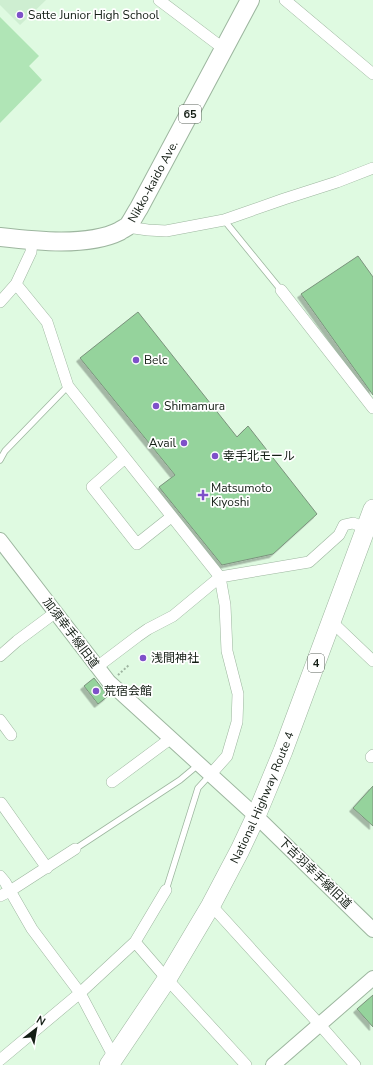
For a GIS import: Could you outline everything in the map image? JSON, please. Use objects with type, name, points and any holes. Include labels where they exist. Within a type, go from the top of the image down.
[{"type":"highway","name":"National Highway Route 4","points":[[114,1063],[167,979],[211,905],[256,816],[283,751],[373,509]]},
{"type":"main road","name":"Nikko-kaido Ave.","points":[[0,237],[70,241],[100,238],[127,227],[139,208],[250,0]]},
{"type":"street","points":[[159,0],[224,49]]},
{"type":"street","points":[[285,0],[373,74]]},
{"type":"street","points":[[127,227],[148,230],[166,230],[224,220],[337,182],[373,168]]},
{"type":"street","points":[[0,302],[16,284],[31,252],[32,240]]},
{"type":"street","points":[[16,284],[47,322],[68,386],[220,577],[224,605],[227,651],[238,694],[237,722],[227,756],[210,774]]},
{"type":"street","points":[[281,290],[373,408]]},
{"type":"street","points":[[125,458],[92,487],[137,544],[171,517]]},
{"type":"street","points":[[97,667],[148,629],[173,616],[220,577],[309,562],[339,535],[344,525],[353,523],[366,528]]},
{"type":"street","name":"加須幸手線旧道","points":[[0,540],[108,682],[256,816]]},
{"type":"street","points":[[0,656],[17,641],[56,612]]},
{"type":"street","points":[[332,622],[373,661]]},
{"type":"street","points":[[0,720],[11,735]]},
{"type":"street","points":[[112,782],[170,739]]},
{"type":"street","points":[[1,803],[47,868]]},
{"type":"street","name":"下吉羽幸手線旧道","points":[[256,816],[373,930]]},
{"type":"street","points":[[5,893],[75,849]]},
{"type":"street","points":[[0,876],[5,893],[80,993],[114,1063]]},
{"type":"street","points":[[0,1060],[80,993],[135,942],[166,890]]},
{"type":"street","points":[[211,905],[320,1024],[355,1065]]},
{"type":"street","points":[[135,942],[246,1065]]},
{"type":"street","points":[[273,1065],[373,978]]},
{"type":"lane","points":[[224,220],[281,290]]},
{"type":"lane","points":[[0,460],[5,451],[68,386]]},
{"type":"lane","points":[[75,849],[162,793],[199,764]]},
{"type":"lane","points":[[166,890],[198,788],[210,774]]},
{"type":"shaded area","name":"Satte Junior High School","points":[[0,0],[46,0],[20,25],[0,5]]},
{"type":"shaded area","points":[[0,17],[39,56],[29,66],[42,80],[0,123]]},
{"type":"building","points":[[358,256],[373,277],[373,395],[301,294]]},
{"type":"building","name":"幸手北モール","points":[[138,312],[237,437],[248,426],[317,514],[273,554],[222,565],[159,487],[175,475],[80,358]]},
{"type":"building","name":"荒宿会館","points":[[94,678],[108,696],[98,704],[84,686]]},
{"type":"building","points":[[373,786],[373,826],[353,808]]},
{"type":"building","points":[[373,995],[373,1027],[357,1009]]},
{"type":"place","name":"Satte Junior High School","points":[[20,15]]},
{"type":"place","name":"Belc","points":[[136,360]]},
{"type":"place","name":"Shimamura","points":[[156,406]]},
{"type":"place","name":"Avail","points":[[184,443]]},
{"type":"place","name":"幸手北モール","points":[[215,456]]},
{"type":"place","name":"Matsumoto Kiyoshi","points":[[203,495]]},
{"type":"place","name":"浅間神社","points":[[143,658]]},
{"type":"place","name":"荒宿会館","points":[[96,691]]}]
